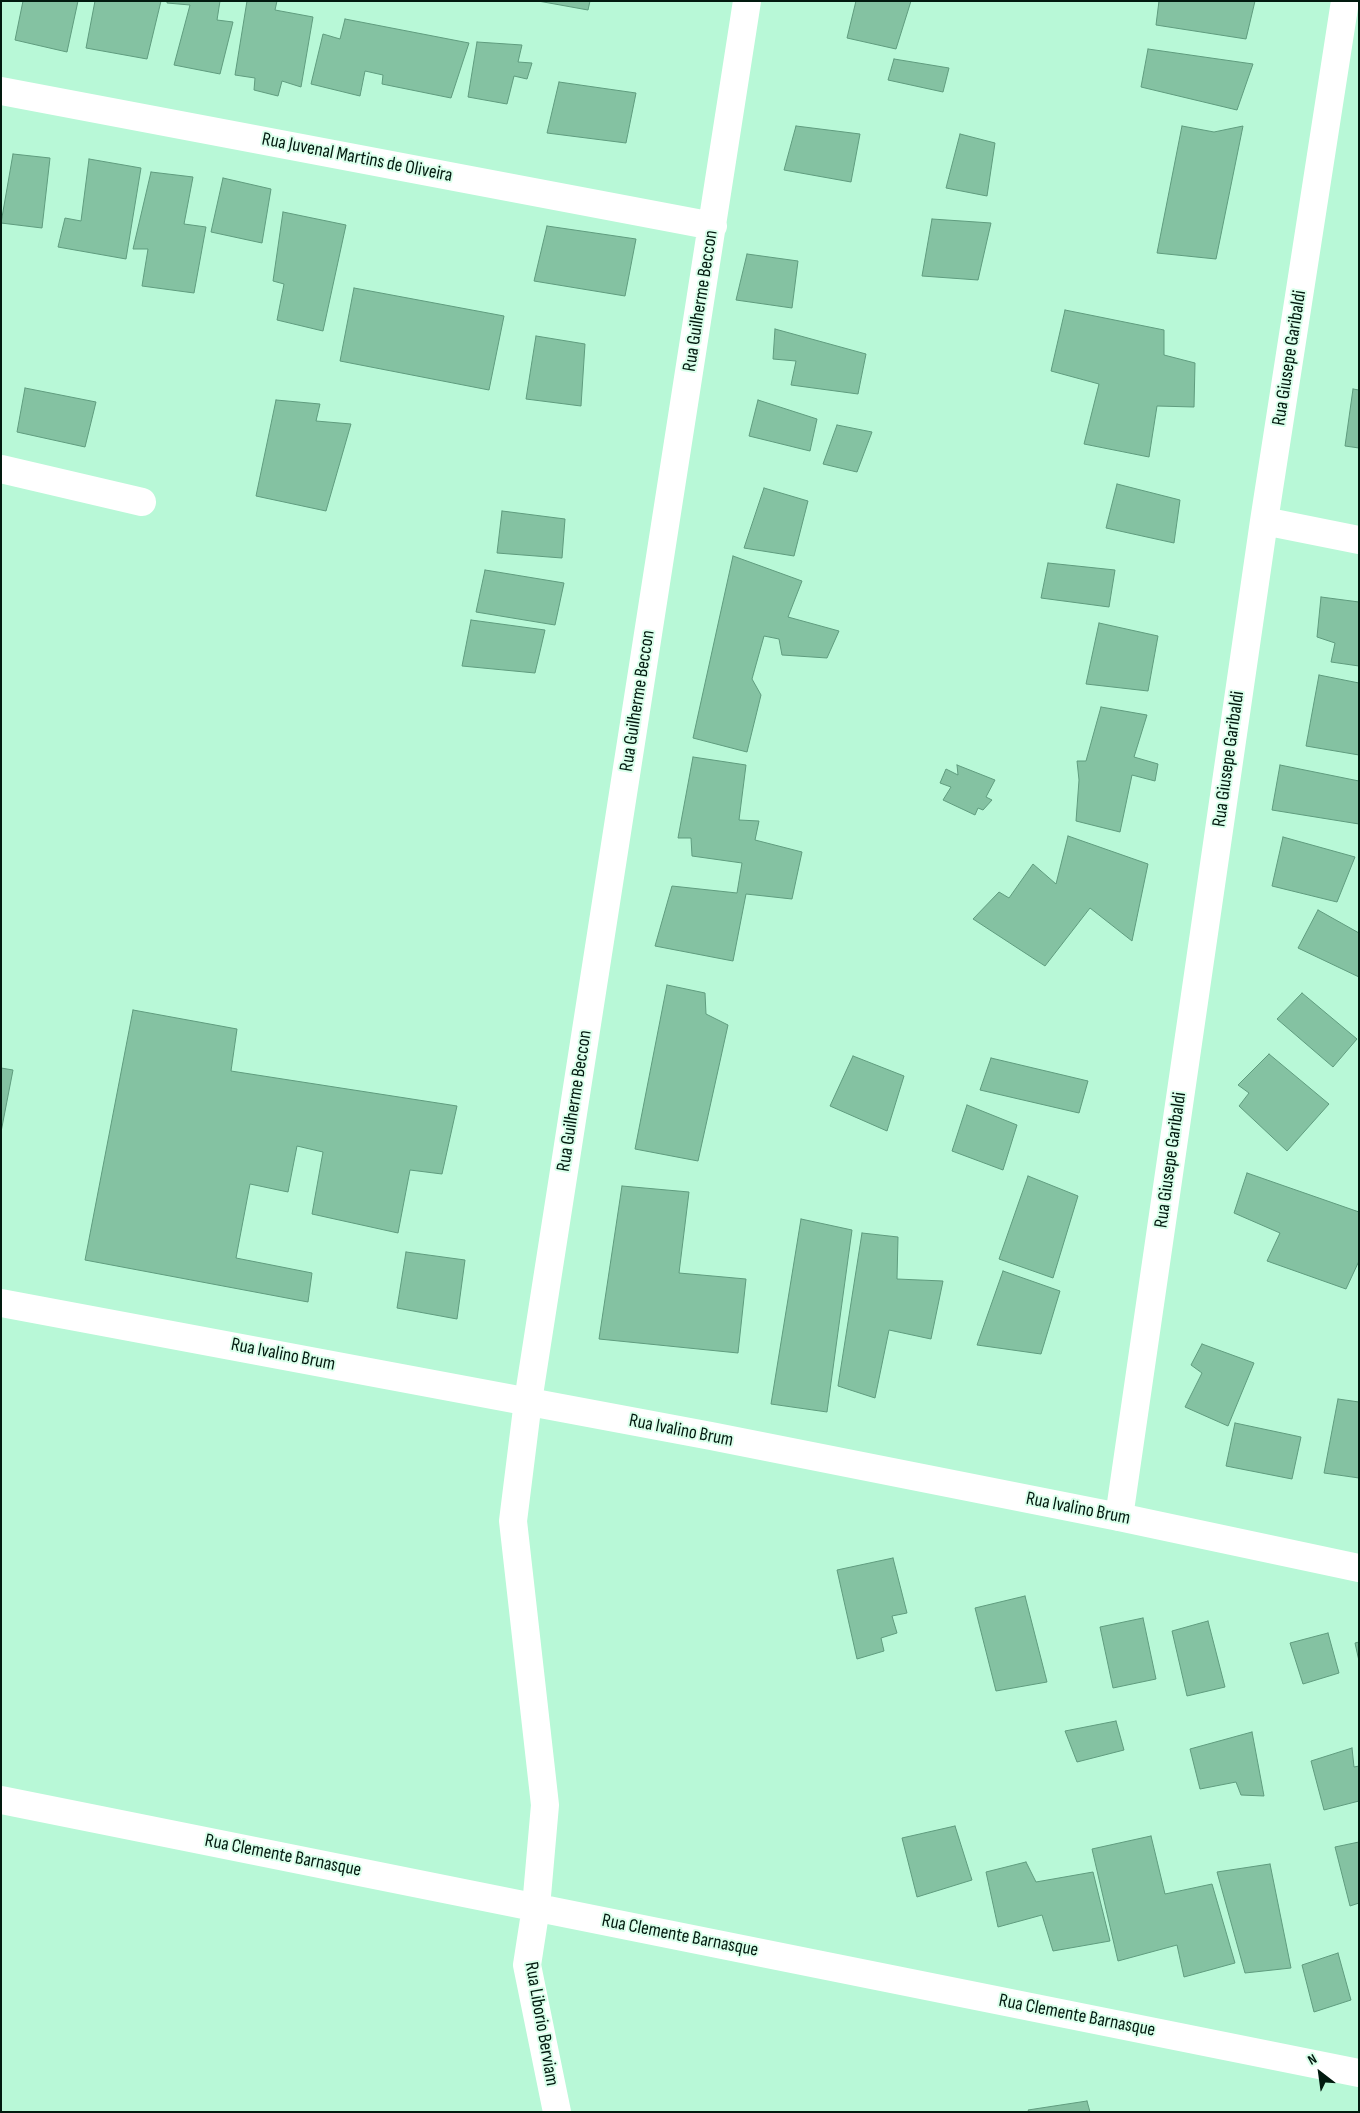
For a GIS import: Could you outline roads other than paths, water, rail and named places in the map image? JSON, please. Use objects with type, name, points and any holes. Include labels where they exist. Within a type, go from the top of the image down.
[{"type":"street","name":"Rua Guilherme Beccon","points":[[536,1907],[545,1805],[513,1521],[528,1401],[748,1]]},
{"type":"street","name":"Rua Giusepe Garibaldi","points":[[1119,1517],[1264,521],[1345,1]]},
{"type":"street","name":"Rua Juvenal Martins de Oliveira","points":[[1,91],[713,226]]},
{"type":"street","points":[[1,469],[142,502]]},
{"type":"street","points":[[1264,521],[1359,540]]},
{"type":"street","name":"Rua Ivalino Brum","points":[[1,1303],[528,1401],[1119,1517],[1359,1568]]},
{"type":"street","name":"Rua Clemente Barnasque","points":[[1,1800],[1359,2074]]},
{"type":"street","name":"Rua Liborio Berviam","points":[[536,1907],[527,1965],[557,2112]]}]
